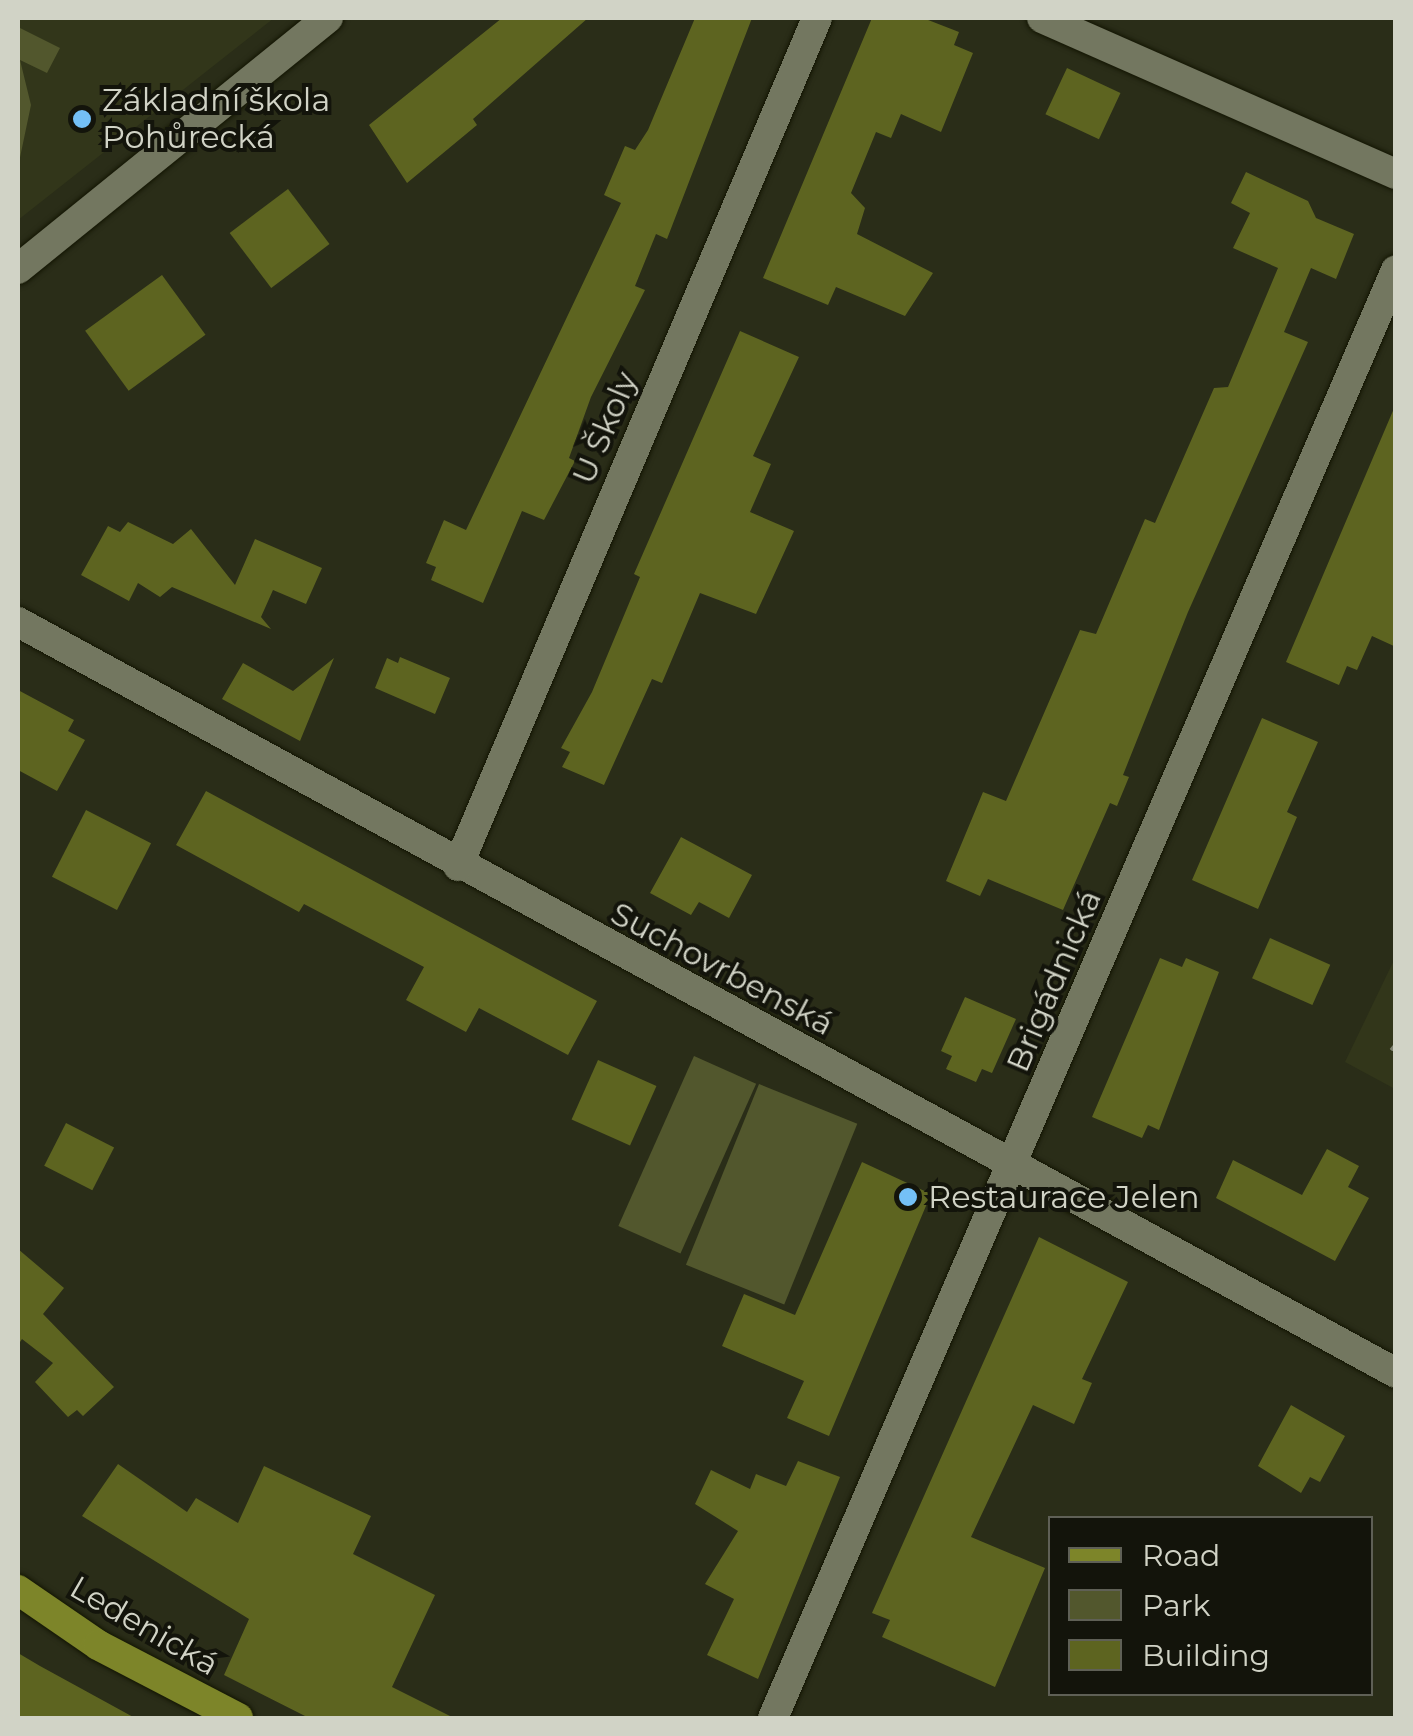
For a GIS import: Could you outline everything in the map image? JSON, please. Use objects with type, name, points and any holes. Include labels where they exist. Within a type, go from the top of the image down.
[{"type":"main road","name":"Ledenická","points":[[18,1590],[98,1645],[238,1718]]},
{"type":"street","points":[[18,269],[328,18]]},
{"type":"street","name":"U Školy","points":[[458,866],[817,18]]},
{"type":"street","points":[[1042,18],[1396,174]]},
{"type":"street","name":"Brigádnická","points":[[773,1718],[1014,1166],[1396,270]]},
{"type":"street","name":"Suchovrbenská","points":[[18,622],[458,866],[1396,1372]]},
{"type":"shaded area","name":"Základní škola Pohůrecká","points":[[18,18],[274,18],[18,220]]},
{"type":"shaded area","points":[[1395,958],[1395,1089],[1345,1062]]},
{"type":"green space","points":[[18,27],[60,48],[47,73],[20,60],[31,105],[18,167]]},
{"type":"green space","points":[[694,1056],[756,1084],[680,1254],[618,1226]]},
{"type":"green space","points":[[759,1084],[857,1124],[784,1305],[686,1265]]},
{"type":"building","points":[[502,18],[588,18],[473,119],[477,125],[407,183],[369,125]]},
{"type":"building","points":[[695,18],[752,18],[667,239],[656,234],[635,286],[645,290],[591,397],[569,458],[575,461],[544,520],[522,511],[483,603],[431,580],[436,567],[426,563],[444,520],[466,530],[621,203],[604,195],[625,146],[635,150],[648,130]]},
{"type":"building","points":[[872,18],[923,18],[959,32],[954,45],[973,53],[941,132],[901,114],[891,138],[876,132],[851,193],[865,208],[857,234],[933,273],[905,316],[836,287],[828,305],[763,278]]},
{"type":"building","points":[[1067,68],[1120,93],[1099,139],[1045,114]]},
{"type":"building","points":[[1246,172],[1308,201],[1316,218],[1354,234],[1336,279],[1311,268],[1284,332],[1308,342],[1188,612],[1123,775],[1129,777],[1117,806],[1110,803],[1063,910],[988,879],[980,896],[946,881],[983,792],[1006,801],[1080,630],[1096,634],[1145,519],[1155,523],[1214,388],[1228,387],[1278,268],[1233,248],[1250,213],[1231,203]]},
{"type":"building","points":[[288,189],[330,244],[271,288],[230,233]]},
{"type":"building","points":[[162,275],[205,335],[129,391],[85,331]]},
{"type":"building","points":[[740,331],[799,357],[753,456],[771,464],[750,512],[794,531],[756,614],[700,593],[662,683],[652,679],[604,785],[562,767],[570,752],[561,748],[592,692],[640,577],[634,574]]},
{"type":"building","points":[[1395,406],[1396,647],[1372,636],[1357,670],[1347,666],[1339,685],[1286,662]]},
{"type":"building","points":[[128,522],[173,544],[191,529],[235,585],[255,539],[322,568],[306,604],[273,590],[261,617],[271,629],[172,587],[160,597],[138,583],[129,601],[81,575],[108,526],[120,532]]},
{"type":"building","points":[[400,657],[450,678],[435,714],[375,688],[387,658],[398,663]]},
{"type":"building","points":[[334,658],[300,741],[222,699],[243,663],[293,691]]},
{"type":"building","points":[[18,690],[74,720],[68,731],[85,740],[57,791],[18,770]]},
{"type":"building","points":[[1262,718],[1318,742],[1287,812],[1297,817],[1258,909],[1192,880]]},
{"type":"building","points":[[206,791],[597,1001],[568,1055],[479,1008],[466,1032],[406,1000],[424,967],[304,904],[299,912],[176,845]]},
{"type":"building","points":[[86,810],[151,843],[117,910],[52,877]]},
{"type":"building","points":[[681,837],[752,875],[729,918],[699,902],[691,915],[650,893]]},
{"type":"building","points":[[1270,938],[1330,965],[1312,1005],[1252,978]]},
{"type":"building","points":[[1160,958],[1182,967],[1186,958],[1219,972],[1159,1130],[1148,1125],[1142,1138],[1092,1117]]},
{"type":"building","points":[[965,997],[1016,1019],[992,1073],[982,1069],[976,1082],[946,1069],[952,1056],[941,1051]]},
{"type":"building","points":[[598,1060],[656,1086],[630,1145],[572,1119]]},
{"type":"building","points":[[66,1123],[114,1148],[92,1190],[44,1166]]},
{"type":"building","points":[[1327,1149],[1359,1166],[1348,1187],[1369,1198],[1335,1261],[1216,1198],[1233,1160],[1302,1195]]},
{"type":"building","points":[[862,1162],[931,1194],[829,1436],[787,1418],[804,1381],[722,1346],[744,1294],[795,1315]]},
{"type":"building","points":[[1039,1237],[1128,1282],[1082,1379],[1092,1383],[1074,1424],[1033,1405],[971,1537],[1045,1568],[995,1687],[882,1637],[890,1620],[872,1613]]},
{"type":"building","points":[[18,1249],[64,1288],[43,1314],[114,1387],[83,1416],[77,1410],[68,1417],[35,1382],[53,1363],[22,1339],[18,1345]]},
{"type":"building","points":[[1291,1405],[1345,1436],[1320,1482],[1310,1477],[1301,1493],[1258,1466]]},
{"type":"building","points":[[798,1461],[840,1477],[758,1679],[707,1655],[734,1599],[705,1584],[738,1531],[695,1504],[711,1470],[750,1489],[756,1474],[786,1486]]},
{"type":"building","points":[[118,1464],[187,1512],[196,1498],[238,1523],[264,1466],[371,1516],[353,1554],[435,1595],[392,1687],[454,1718],[309,1718],[224,1675],[249,1619],[82,1516]]},
{"type":"building","points":[[18,1653],[40,1666],[135,1718],[18,1718]]},
{"type":"place","name":"Základní škola Pohůrecká","points":[[82,119]]},
{"type":"place","name":"Restaurace Jelen","points":[[908,1197]]}]
